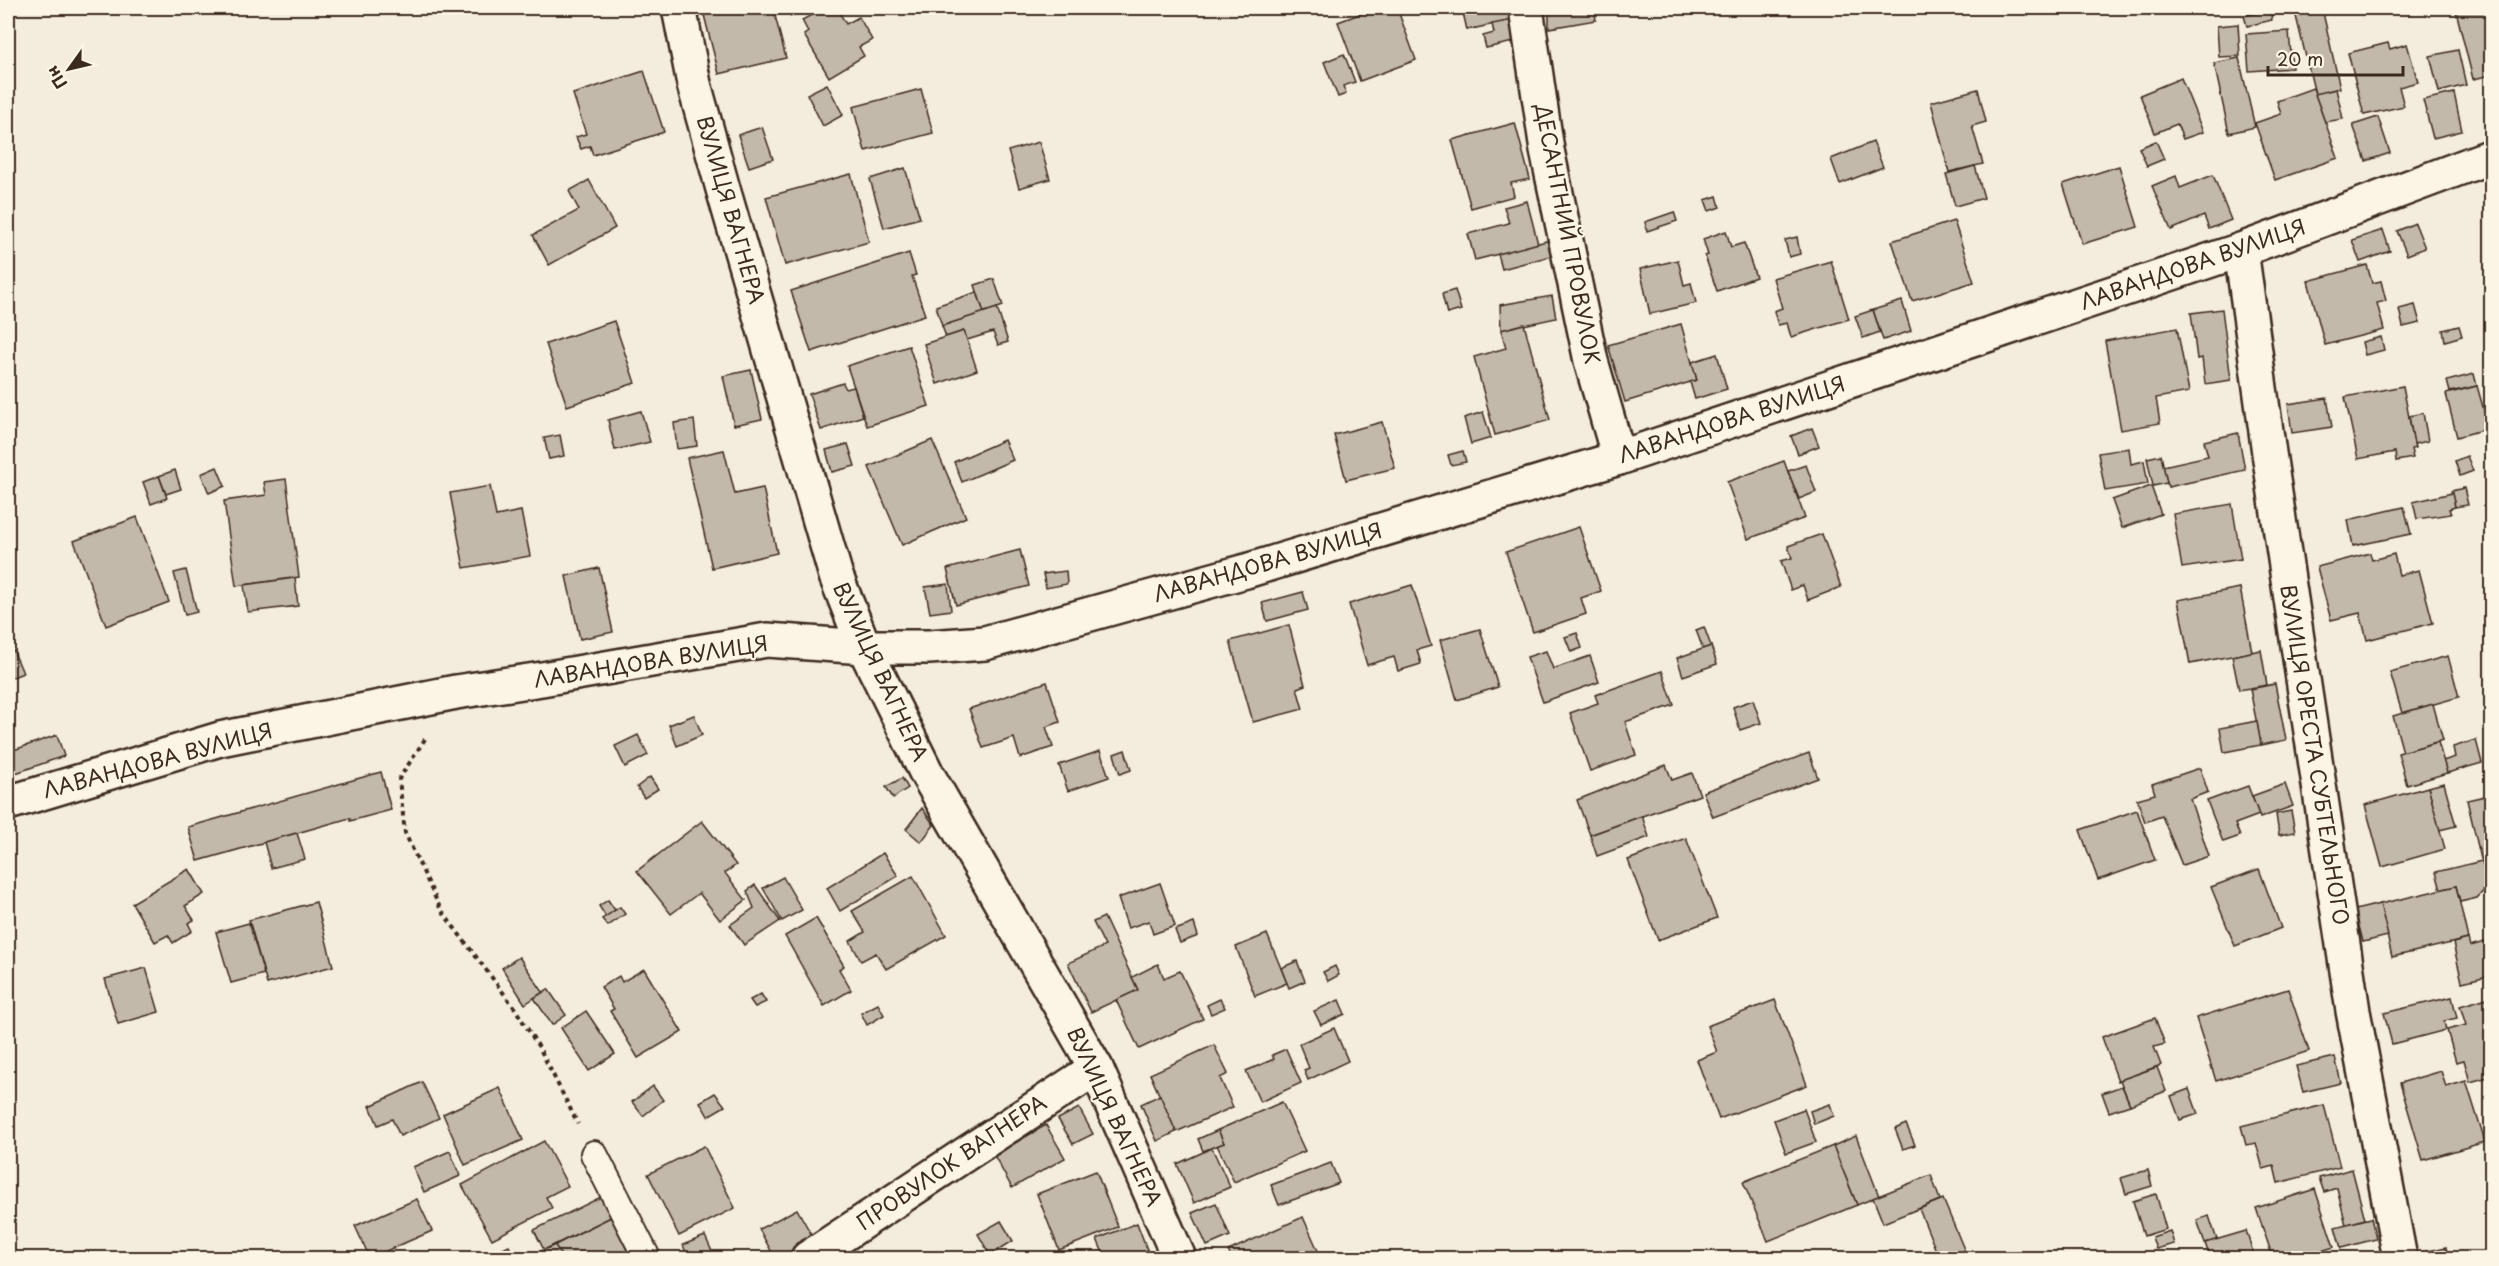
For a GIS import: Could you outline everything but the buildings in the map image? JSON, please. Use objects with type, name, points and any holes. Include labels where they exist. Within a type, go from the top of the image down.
[{"type":"street","name":"ВУЛИЦЯ ВАГНЕРА","points":[[679,8],[694,84],[723,189],[836,576],[864,646],[927,774],[1096,1068],[1179,1258]]},
{"type":"street","name":"ДЕСАНТНИЙ ПРОВУЛОК","points":[[1526,8],[1547,150],[1591,361],[1619,458]]},
{"type":"street","name":"ЛАВАНДОВА ВУЛИЦЯ","points":[[8,803],[220,739],[456,692],[767,640],[864,646],[929,647],[986,643],[1246,571],[1619,458],[2241,250],[2492,156]]},
{"type":"street","name":"ВУЛИЦЯ ОРЕСТА СУБТЕЛЬНОГО","points":[[2241,250],[2270,465],[2353,1011],[2400,1258]]},
{"type":"street","name":"ПРОВУЛОК ВАГНЕРА","points":[[808,1258],[1096,1068]]},
{"type":"lane","points":[[594,1154],[647,1258]]},
{"type":"path","points":[[456,692],[399,779],[405,833],[441,910],[514,1007],[540,1049],[594,1154]]}]
